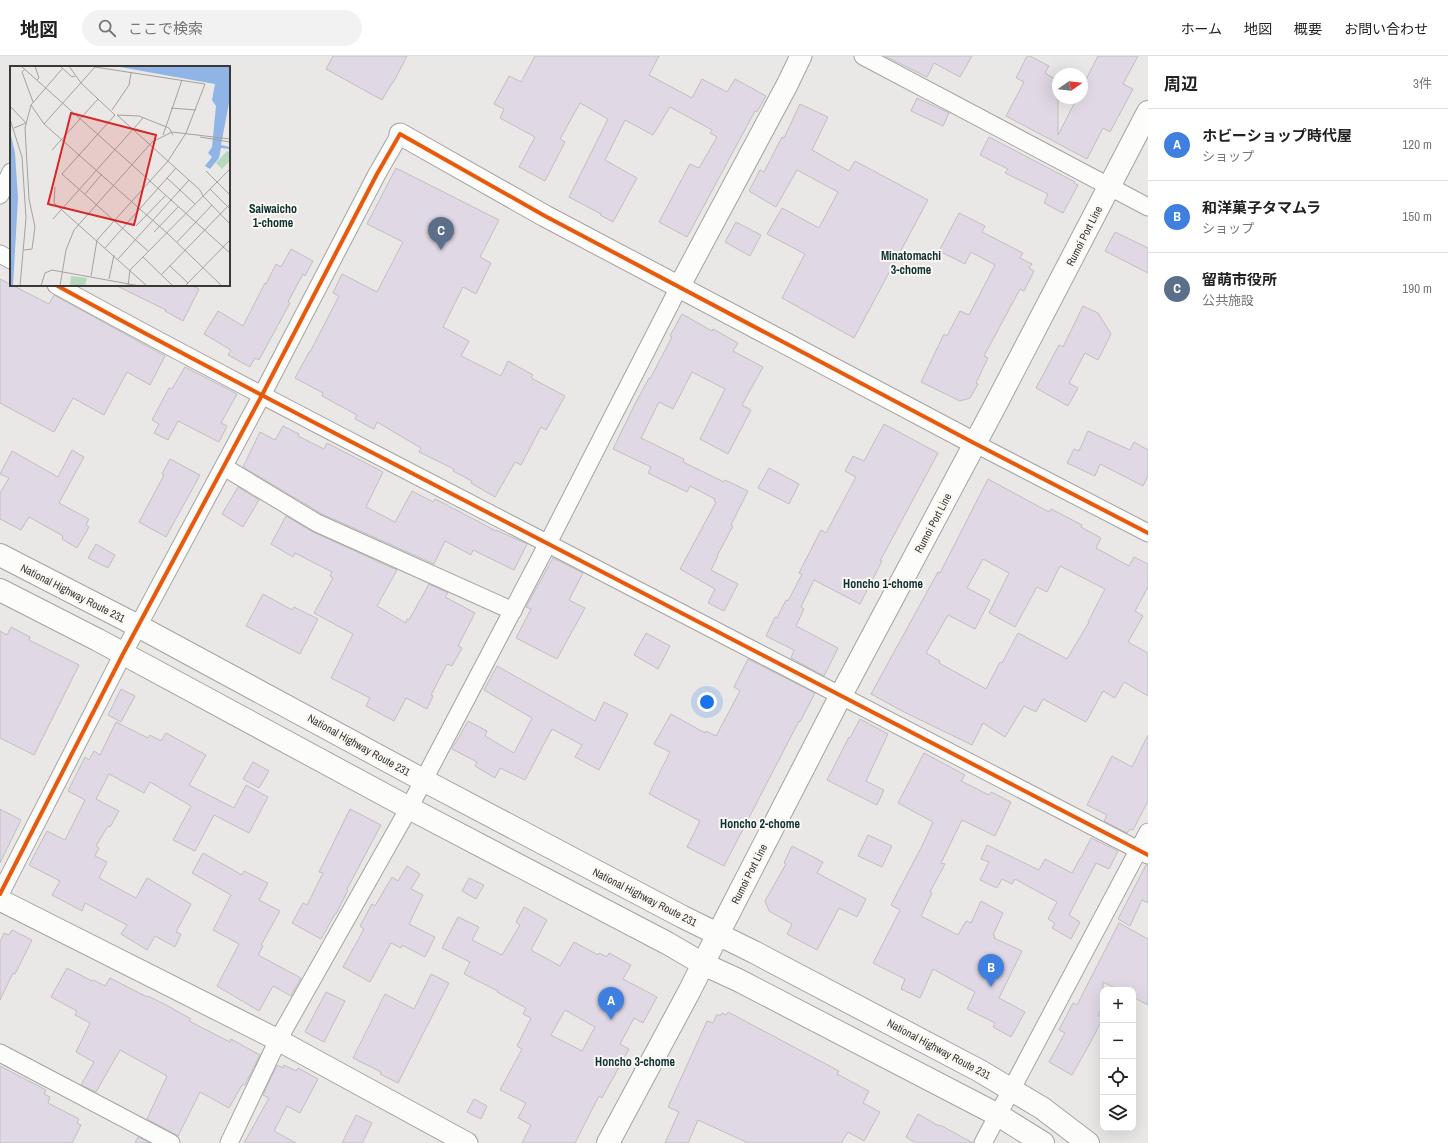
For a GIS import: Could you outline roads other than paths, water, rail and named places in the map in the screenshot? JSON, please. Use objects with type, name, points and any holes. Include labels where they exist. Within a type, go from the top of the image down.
[{"type":"main road","name":"Rumoi Port Line","points":[[718,934],[1148,112]]},
{"type":"main road","name":"National Highway Route 231","points":[[0,555],[138,626],[423,780],[683,917],[944,1052],[1012,1089],[1042,1108],[1088,1143]]},
{"type":"main road","points":[[0,590],[123,654],[409,808],[667,943],[703,964],[738,980],[998,1115],[1043,1143]]},
{"type":"main road","points":[[608,1143],[718,934]]},
{"type":"street","points":[[229,1143],[278,1040],[409,808],[513,611],[679,287],[801,56]]},
{"type":"street","points":[[863,56],[1148,208]]},
{"type":"street","points":[[0,894],[123,654],[224,467],[400,134],[545,216],[974,443],[1148,533]]},
{"type":"street","points":[[0,195],[10,174]]},
{"type":"street","points":[[0,254],[10,259]]},
{"type":"street","points":[[58,286],[547,545],[842,695],[1143,852]]},
{"type":"street","points":[[224,467],[317,524],[513,611]]},
{"type":"street","points":[[984,1143],[1012,1089],[1143,852],[1148,832]]},
{"type":"street","points":[[0,900],[278,1040],[466,1143]]},
{"type":"street","points":[[0,1053],[171,1143]]},
{"type":"place","name":"留萌市役所","points":[[441,250]]},
{"type":"place","name":"和洋菓子タマムラ","points":[[991,987]]},
{"type":"place","name":"ホビーショップ時代屋","points":[[611,1020]]},
{"type":"district","name":"Saiwaicho 1-chome","points":[[273,216]]},
{"type":"district","name":"Minatomachi 3-chome","points":[[911,263]]},
{"type":"district","name":"Honcho 1-chome","points":[[883,584]]},
{"type":"district","name":"Honcho 2-chome","points":[[760,824]]},
{"type":"district","name":"Honcho 3-chome","points":[[635,1062]]}]
